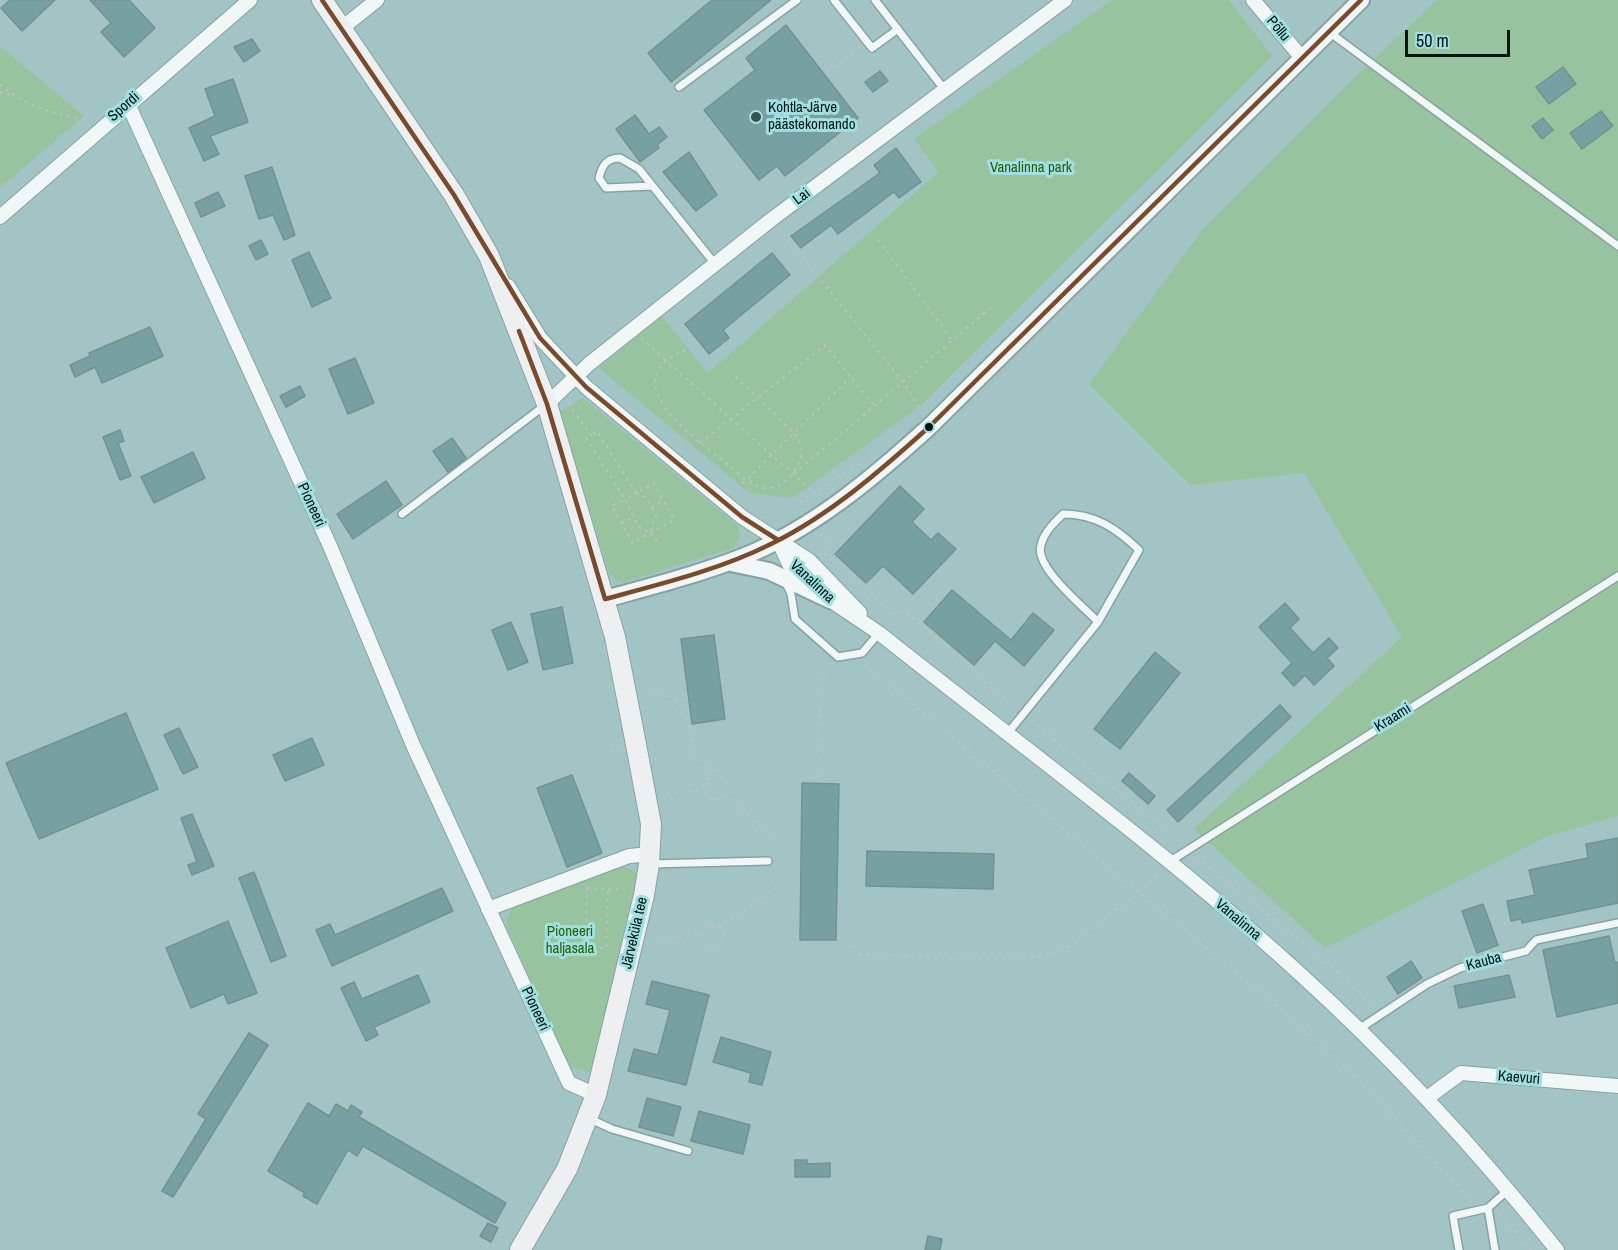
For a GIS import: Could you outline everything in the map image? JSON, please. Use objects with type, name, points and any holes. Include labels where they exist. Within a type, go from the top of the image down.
[{"type":"main road","name":"Järveküla tee","points":[[322,0],[454,195],[489,256],[547,404],[605,599],[651,824],[650,859],[632,949],[596,1095],[567,1169],[520,1250]]},
{"type":"street","name":"Spordi","points":[[0,217],[250,0]]},
{"type":"street","points":[[342,28],[377,0]]},
{"type":"street","name":"Lai","points":[[547,404],[630,330],[772,219],[1065,0]]},
{"type":"street","name":"Põllu","points":[[1253,0],[1302,58]]},
{"type":"street","points":[[605,599],[727,563],[778,540],[876,474],[929,427],[1361,0]]},
{"type":"street","name":"Pioneeri","points":[[128,104],[330,546],[413,746],[569,1083],[596,1095]]},
{"type":"street","name":"Järveküla tee","points":[[489,256],[540,338],[576,376],[742,517],[778,540]]},
{"type":"street","name":"Vanalinna","points":[[778,540],[789,564],[830,600],[879,633],[1169,862],[1299,972],[1427,1098],[1509,1189],[1557,1250]]},
{"type":"street","name":"Vanalinna","points":[[778,540],[810,561],[879,633]]},
{"type":"street","points":[[727,563],[756,567],[830,600]]},
{"type":"street","points":[[488,909],[629,856],[650,859]]},
{"type":"street","name":"Kaevuri","points":[[1427,1098],[1461,1073],[1618,1086]]},
{"type":"lane","points":[[679,87],[797,0]]},
{"type":"lane","points":[[834,0],[872,48],[898,29]]},
{"type":"lane","points":[[875,0],[944,89]]},
{"type":"lane","points":[[1329,32],[1618,246]]},
{"type":"lane","points":[[652,186],[606,188],[599,178],[602,166],[614,158],[620,158],[639,169],[715,264]]},
{"type":"lane","points":[[402,514],[547,404]]},
{"type":"lane","points":[[1007,734],[1098,622],[1139,550],[1118,529],[1084,514],[1063,514],[1047,532],[1040,547],[1043,565],[1098,622]]},
{"type":"lane","name":"Kraami","points":[[1169,862],[1618,576]]},
{"type":"lane","points":[[783,578],[791,594],[793,616],[834,654],[843,657],[862,653],[879,633]]},
{"type":"lane","points":[[650,859],[768,861]]},
{"type":"lane","name":"Kauba","points":[[1359,1029],[1427,984],[1460,968],[1526,951],[1536,940],[1618,922]]},
{"type":"lane","points":[[587,1118],[612,1130],[688,1151]]},
{"type":"lane","points":[[1459,1250],[1453,1216],[1490,1206],[1509,1189]]},
{"type":"lane","points":[[1490,1206],[1495,1250]]},
{"type":"path","points":[[827,72],[867,41]]},
{"type":"path","points":[[0,84],[10,95]]},
{"type":"path","points":[[0,93],[54,112],[106,123]]},
{"type":"path","points":[[772,219],[904,383],[926,417]]},
{"type":"path","points":[[878,240],[953,340]]},
{"type":"path","points":[[686,350],[666,361],[658,372],[656,382],[662,406],[681,428],[700,443],[747,479],[768,488],[784,483],[994,305]]},
{"type":"path","points":[[630,330],[813,492]]},
{"type":"path","points":[[700,443],[825,345],[875,407]]},
{"type":"path","points":[[732,373],[794,433],[802,444],[803,456],[793,475]]},
{"type":"path","points":[[737,489],[851,377]]},
{"type":"path","points":[[567,400],[591,435]]},
{"type":"path","points":[[650,533],[656,515],[652,507],[646,498],[636,493],[597,431],[586,438],[625,499],[638,526],[650,533],[660,546]]},
{"type":"path","points":[[800,502],[864,458]]},
{"type":"path","points":[[654,483],[674,520],[632,543],[612,506],[636,493],[654,483]]},
{"type":"path","points":[[652,507],[663,500]]},
{"type":"path","points":[[621,523],[633,517]]},
{"type":"path","points":[[817,561],[824,554],[827,545],[820,534]]},
{"type":"path","points":[[824,554],[839,563],[892,613],[906,612],[980,674],[988,686],[1324,960],[1383,1013]]},
{"type":"path","points":[[865,665],[1297,1023],[1362,1083],[1471,1201],[1490,1206],[1531,1250]]},
{"type":"path","points":[[817,778],[816,760],[824,672]]},
{"type":"path","points":[[647,687],[678,700],[690,729],[695,755],[714,775],[725,779],[728,787],[719,799],[711,798],[704,790]]},
{"type":"path","points":[[704,790],[707,779],[714,775]]},
{"type":"path","points":[[666,793],[704,790]]},
{"type":"path","points":[[725,794],[776,840]]},
{"type":"path","points":[[846,947],[857,954],[990,959],[1049,955],[1063,950],[1140,892],[1169,862]]},
{"type":"path","points":[[570,878],[574,888],[625,890]]},
{"type":"path","points":[[657,940],[702,933],[708,926],[717,926],[746,910],[778,885]]},
{"type":"path","points":[[587,888],[585,948],[606,948],[608,890]]},
{"type":"path","points":[[702,933],[705,944],[716,946],[722,942],[724,935],[717,926]]},
{"type":"green space","name":"Vanalinna park","points":[[1112,0],[1229,0],[1272,56],[919,407],[792,498],[750,493],[599,368],[661,315],[708,373],[939,172],[914,139]]},
{"type":"green space","points":[[1437,0],[1618,0],[1618,816],[1546,837],[1325,948],[1194,829],[1402,637],[1304,473],[1190,485],[1089,384],[1203,229],[1349,83]]},
{"type":"green space","points":[[0,46],[84,116],[0,188]]},
{"type":"green space","points":[[583,398],[737,525],[740,534],[734,548],[623,582],[616,581],[609,572],[559,412]]},
{"type":"green space","name":"Pioneeri haljasala","points":[[622,865],[639,875],[591,1073],[568,1066],[506,924],[512,907]]},
{"type":"building","points":[[10,0],[55,0],[22,31],[1,8]]},
{"type":"building","points":[[90,0],[129,0],[155,28],[124,57],[101,32],[111,23]]},
{"type":"building","points":[[712,0],[771,0],[671,82],[648,53]]},
{"type":"building","points":[[786,25],[858,118],[785,176],[777,166],[759,180],[704,110],[755,70],[746,58]]},
{"type":"building","points":[[252,39],[260,51],[244,62],[234,47]]},
{"type":"building","points":[[1563,67],[1576,84],[1549,104],[1536,87]]},
{"type":"building","points":[[880,71],[888,81],[873,92],[865,82]]},
{"type":"building","points":[[233,79],[248,122],[210,136],[219,154],[204,161],[189,128],[215,116],[205,89]]},
{"type":"building","points":[[1601,111],[1613,126],[1582,149],[1570,133]]},
{"type":"building","points":[[635,115],[649,134],[659,127],[667,137],[657,145],[659,148],[640,162],[616,129]]},
{"type":"building","points":[[1543,118],[1553,130],[1542,139],[1532,126]]},
{"type":"building","points":[[896,148],[921,182],[899,198],[894,192],[838,234],[831,225],[801,248],[791,236],[880,173],[874,165]]},
{"type":"building","points":[[689,152],[717,195],[696,211],[663,172]]},
{"type":"building","points":[[272,167],[295,235],[284,240],[273,215],[259,219],[245,176]]},
{"type":"building","points":[[218,192],[225,206],[201,217],[195,203]]},
{"type":"building","points":[[261,240],[268,254],[256,260],[249,246]]},
{"type":"building","points":[[309,252],[331,298],[312,307],[292,260]]},
{"type":"building","points":[[772,253],[790,275],[723,330],[729,338],[709,354],[685,324]]},
{"type":"building","points":[[150,327],[163,356],[102,383],[95,367],[75,377],[70,365],[90,356],[89,353]]},
{"type":"building","points":[[355,358],[374,403],[348,414],[329,369]]},
{"type":"building","points":[[300,386],[305,396],[286,407],[280,396]]},
{"type":"building","points":[[120,430],[124,441],[118,443],[131,476],[120,480],[103,437]]},
{"type":"building","points":[[452,438],[466,458],[448,472],[433,451]]},
{"type":"building","points":[[193,452],[205,478],[154,503],[141,477]]},
{"type":"building","points":[[386,481],[402,505],[353,539],[337,514]]},
{"type":"building","points":[[900,486],[924,509],[912,522],[931,540],[938,533],[956,549],[913,594],[883,566],[866,583],[835,554]]},
{"type":"building","points":[[952,590],[1011,640],[1033,613],[1054,630],[1024,666],[995,641],[974,665],[924,622]]},
{"type":"building","points":[[1285,603],[1299,619],[1290,628],[1313,653],[1329,638],[1338,648],[1327,658],[1334,666],[1314,685],[1305,675],[1294,686],[1282,673],[1292,663],[1259,627]]},
{"type":"building","points":[[562,607],[573,663],[543,670],[531,614]]},
{"type":"building","points":[[511,622],[528,662],[508,670],[492,630]]},
{"type":"building","points":[[714,635],[725,719],[692,724],[681,639]]},
{"type":"building","points":[[1155,652],[1180,673],[1120,749],[1094,729]]},
{"type":"building","points":[[1280,705],[1291,717],[1178,822],[1167,810]]},
{"type":"building","points":[[126,713],[158,789],[39,839],[6,763]]},
{"type":"building","points":[[179,728],[198,767],[183,774],[164,735]]},
{"type":"building","points":[[312,738],[324,765],[285,781],[273,755]]},
{"type":"building","points":[[1129,773],[1155,796],[1148,804],[1122,781]]},
{"type":"building","points":[[572,775],[602,853],[567,867],[537,788]]},
{"type":"building","points":[[802,783],[839,784],[836,940],[800,940]]},
{"type":"building","points":[[192,814],[214,866],[192,875],[188,865],[197,862],[181,818]]},
{"type":"building","points":[[1618,838],[1618,903],[1522,923],[1521,919],[1511,921],[1507,901],[1535,895],[1529,870],[1588,858],[1586,844]]},
{"type":"building","points":[[867,851],[994,854],[993,889],[866,886]]},
{"type":"building","points":[[254,872],[286,956],[271,962],[239,878]]},
{"type":"building","points":[[442,888],[453,911],[332,966],[316,930],[330,924],[335,935]]},
{"type":"building","points":[[1483,904],[1498,945],[1477,953],[1462,911]]},
{"type":"building","points":[[228,921],[257,993],[228,1004],[224,994],[191,1008],[166,948]]},
{"type":"building","points":[[1609,936],[1615,963],[1618,962],[1618,1003],[1557,1017],[1543,950]]},
{"type":"building","points":[[1411,961],[1422,978],[1398,994],[1387,977]]},
{"type":"building","points":[[418,975],[430,1002],[374,1027],[378,1035],[366,1041],[341,988],[354,982],[362,999]]},
{"type":"building","points":[[1509,975],[1515,997],[1459,1008],[1454,986]]},
{"type":"building","points":[[652,981],[709,995],[686,1085],[628,1071],[634,1049],[658,1055],[670,1010],[646,1004]]},
{"type":"building","points":[[249,1033],[268,1045],[173,1197],[162,1191],[206,1119],[198,1114]]},
{"type":"building","points":[[721,1037],[771,1052],[762,1085],[749,1082],[751,1073],[713,1062]]},
{"type":"building","points":[[647,1098],[681,1107],[673,1136],[639,1127]]},
{"type":"building","points":[[308,1103],[329,1116],[336,1104],[348,1111],[351,1105],[362,1112],[359,1117],[506,1203],[495,1223],[363,1146],[357,1156],[348,1150],[317,1204],[303,1196],[305,1193],[268,1171]]},
{"type":"building","points":[[699,1111],[750,1125],[743,1154],[691,1141]]},
{"type":"building","points":[[795,1160],[807,1160],[807,1164],[830,1163],[830,1177],[795,1177]]},
{"type":"building","points":[[488,1223],[498,1228],[491,1242],[480,1236]]},
{"type":"building","points":[[928,1236],[942,1239],[940,1250],[925,1250]]},
{"type":"transit line","points":[[322,0],[454,195],[540,338],[586,387],[742,517],[778,540]]},
{"type":"transit line","points":[[605,599],[690,576],[751,553],[814,520],[854,491],[929,427],[1361,0]]},
{"type":"transit line","points":[[519,331],[547,404],[605,599]]},
{"type":"place","name":"Kohtla-Järve päästekomando","points":[[756,117]]}]
